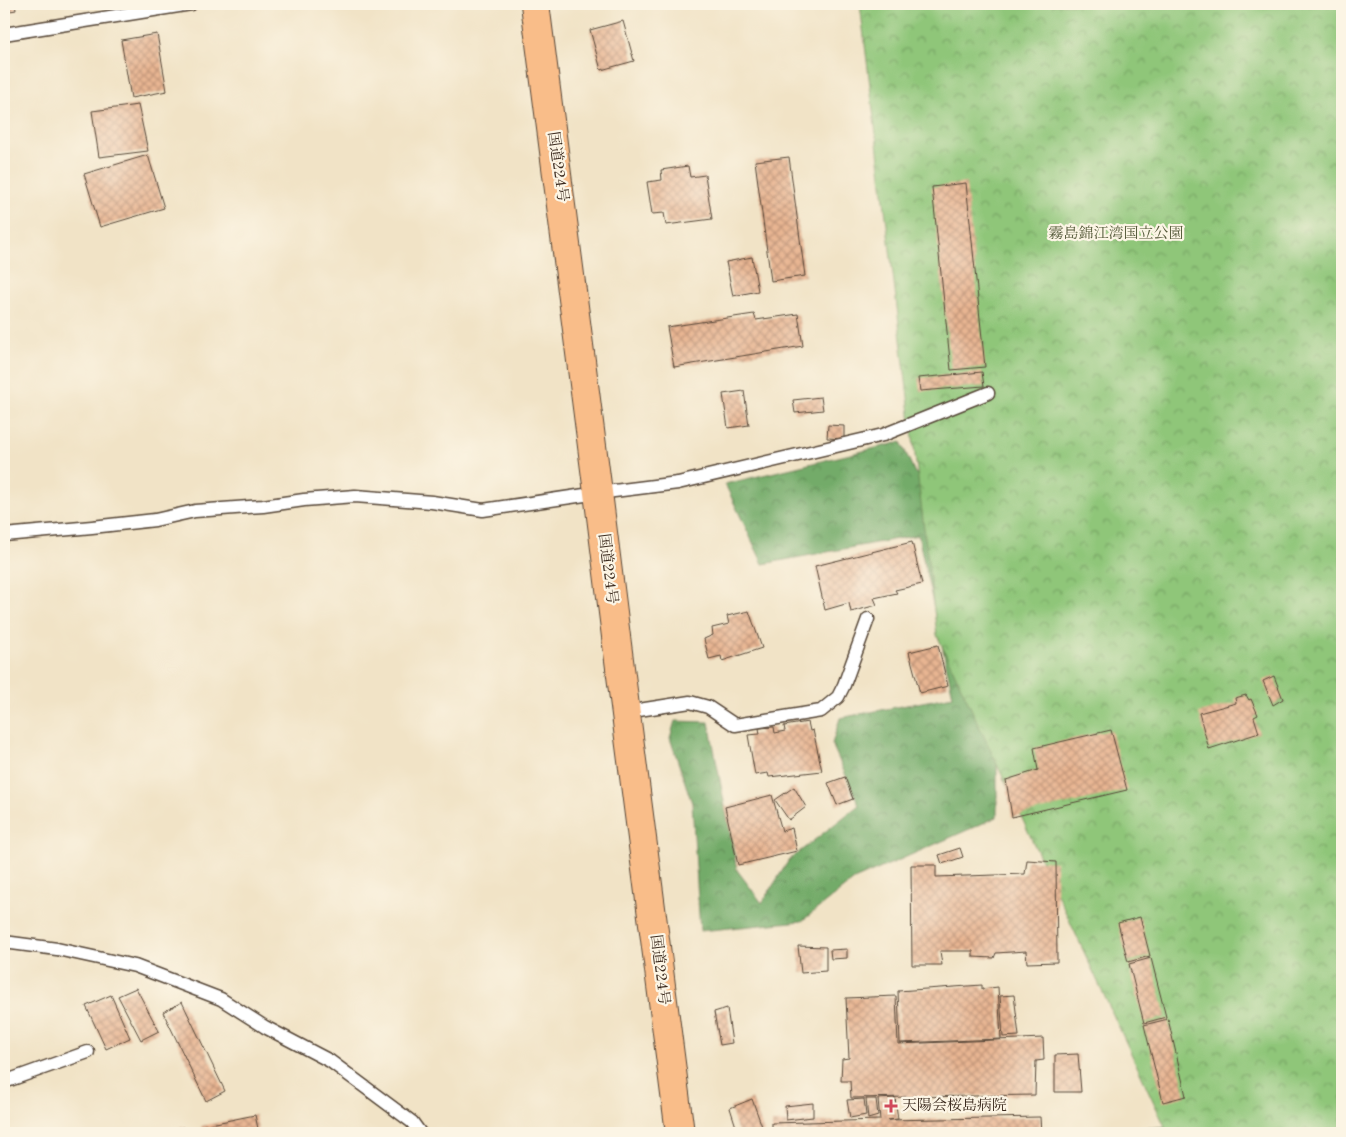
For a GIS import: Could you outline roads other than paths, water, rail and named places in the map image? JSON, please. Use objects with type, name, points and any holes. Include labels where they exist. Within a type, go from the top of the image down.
[{"type":"highway","name":"国道224号","points":[[535,4],[563,207],[680,1133]]},
{"type":"lane","points":[[4,34],[191,4]]},
{"type":"lane","points":[[4,535],[155,520],[195,511],[263,506],[312,499],[355,496],[432,502],[483,510],[678,483],[883,435],[988,393]]},
{"type":"lane","points":[[626,712],[690,702],[708,707],[735,725],[821,711],[838,697],[868,619]]},
{"type":"lane","points":[[4,942],[56,949],[135,966],[222,999],[266,1028],[330,1061],[412,1122],[420,1133]]},
{"type":"lane","points":[[4,1082],[88,1052]]},
{"type":"place","name":"天陽会桜島病院","points":[[891,1106]]},
{"type":"park label","name":"霧島錦江湾国立公園","points":[[1116,234]]}]
